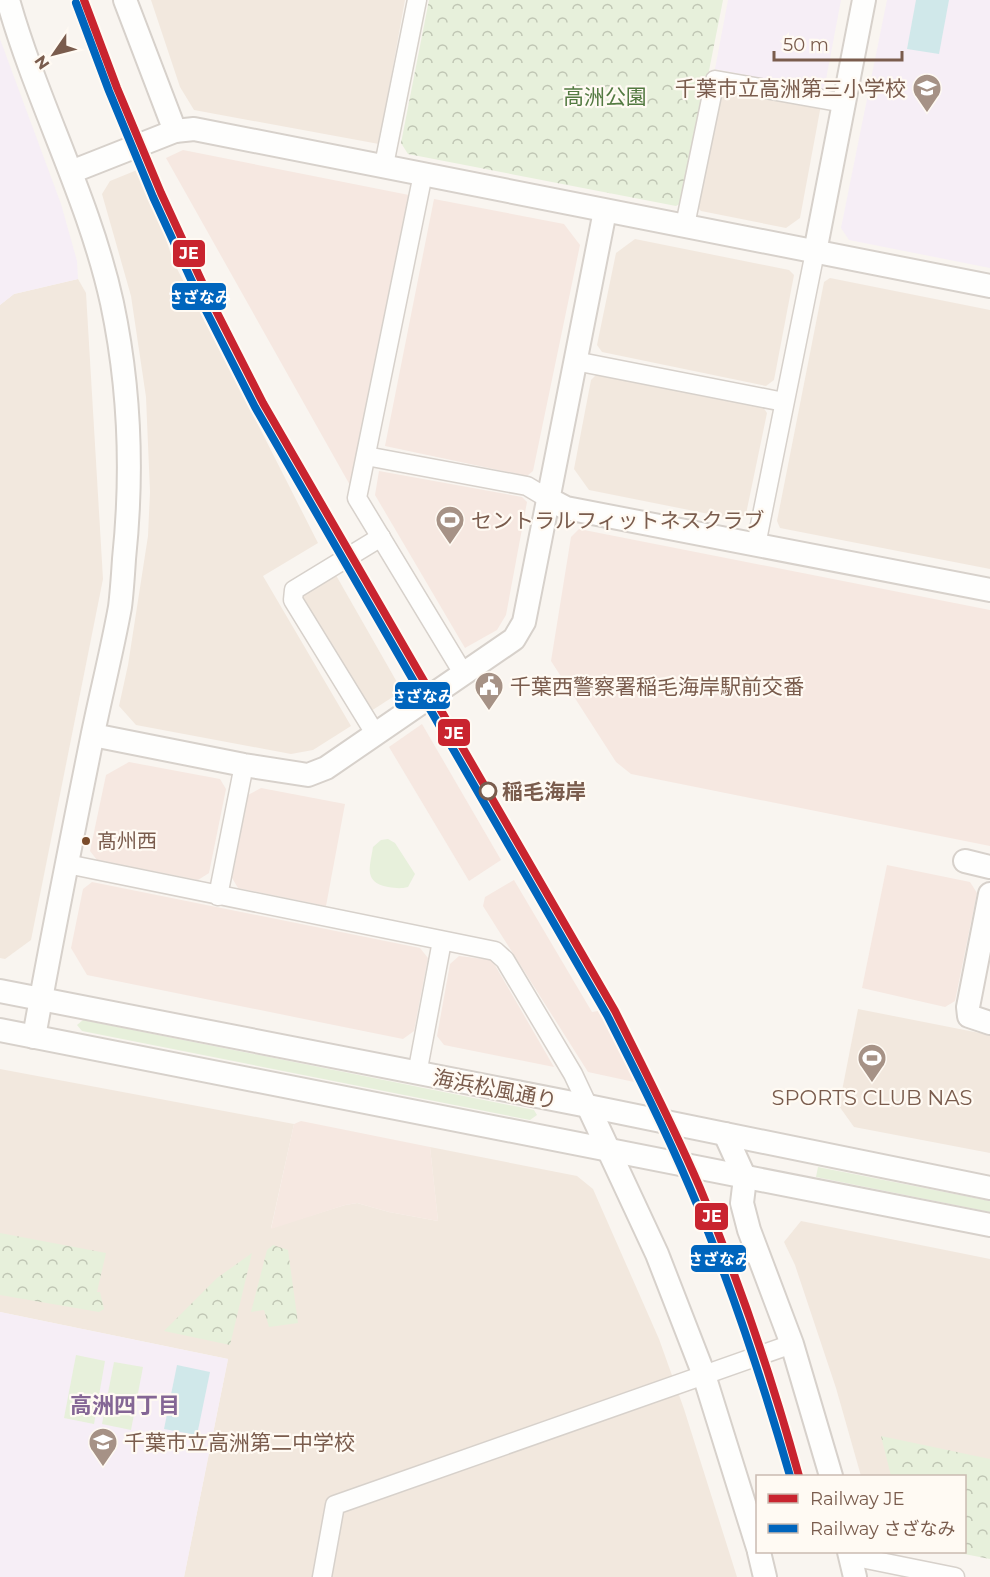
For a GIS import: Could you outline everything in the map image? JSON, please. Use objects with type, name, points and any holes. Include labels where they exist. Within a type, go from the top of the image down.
[{"type":"street","points":[[125,0],[175,131]]},
{"type":"street","points":[[384,165],[417,0]]},
{"type":"street","points":[[756,544],[864,0]]},
{"type":"street","points":[[6,4],[99,248],[112,305],[125,381],[130,468],[128,528],[120,605],[34,1037]]},
{"type":"street","points":[[685,225],[714,80],[844,103]]},
{"type":"street","points":[[71,172],[175,131],[194,129],[990,286]]},
{"type":"street","points":[[423,174],[357,498],[463,673]]},
{"type":"street","points":[[93,735],[244,765],[308,775],[326,768],[376,735],[514,639],[524,622],[605,211]]},
{"type":"street","points":[[575,361],[784,402]]},
{"type":"street","points":[[366,456],[527,486],[566,508],[990,590]]},
{"type":"street","points":[[376,735],[293,600],[294,590],[381,537]]},
{"type":"street","points":[[218,896],[244,765]]},
{"type":"street","points":[[965,861],[990,867]]},
{"type":"street","points":[[67,864],[495,951],[505,960],[573,1074],[657,1254],[704,1375],[756,1544]]},
{"type":"street","points":[[990,894],[968,1007],[969,1016],[990,1023]]},
{"type":"street","points":[[417,1074],[442,941]]},
{"type":"street","name":"海浜松風通り","points":[[0,991],[990,1188]]},
{"type":"street","name":"海浜松風通り","points":[[0,1030],[990,1225]]},
{"type":"street","points":[[725,1134],[745,1178],[742,1203],[749,1230],[792,1344],[831,1475]]},
{"type":"street","points":[[322,1577],[335,1505],[792,1344]]},
{"type":"street","points":[[759,1553],[765,1577]]},
{"type":"street","points":[[852,1562],[955,1577]]},
{"type":"shaded area","points":[[151,0],[405,0],[379,144],[194,110],[180,87]]},
{"type":"shaded area","points":[[728,0],[841,0],[824,90],[715,69]]},
{"type":"shaded area","name":"千葉市立高洲第三小学校","points":[[887,0],[990,0],[990,268],[849,240],[841,228]]},
{"type":"shaded area","points":[[0,39],[61,204],[77,261],[78,279],[14,294],[0,305]]},
{"type":"shaded area","points":[[726,88],[821,105],[800,218],[786,228],[701,211],[697,207],[718,93]]},
{"type":"shaded area","points":[[183,150],[409,195],[351,487],[166,158]]},
{"type":"shaded area","points":[[142,168],[174,263],[318,543],[263,576],[351,726],[313,750],[291,754],[136,725],[119,706],[128,665],[148,536],[150,492],[146,397],[131,296],[102,194],[110,181]]},
{"type":"shaded area","points":[[434,199],[564,224],[580,245],[533,471],[527,476],[385,446]]},
{"type":"shaded area","points":[[635,239],[789,270],[794,275],[774,380],[766,386],[602,352],[597,345],[616,253]]},
{"type":"shaded area","points":[[830,278],[990,310],[990,569],[780,528],[777,521],[824,282]]},
{"type":"shaded area","points":[[78,279],[86,293],[103,579],[31,940],[5,959],[0,958],[0,305],[14,294]]},
{"type":"shaded area","points":[[596,375],[763,407],[767,413],[746,514],[739,520],[589,490],[574,469],[591,380]]},
{"type":"shaded area","points":[[379,471],[522,497],[527,502],[506,615],[497,630],[465,648],[375,495]]},
{"type":"shaded area","points":[[579,529],[990,610],[990,846],[631,774],[616,762],[551,661],[571,537]]},
{"type":"shaded area","points":[[333,570],[402,691],[371,711],[301,595]]},
{"type":"shaded area","points":[[422,724],[501,860],[469,881],[389,747]]},
{"type":"shaded area","points":[[129,762],[220,779],[226,789],[209,873],[198,880],[97,860],[90,851],[106,775]]},
{"type":"shaded area","points":[[261,788],[345,804],[326,906],[238,888],[232,878],[248,795]]},
{"type":"shaded area","points":[[887,865],[970,882],[977,893],[955,1001],[945,1007],[862,988]]},
{"type":"shaded area","points":[[514,880],[592,1012],[610,1009],[648,1085],[588,1072],[483,906],[485,897]]},
{"type":"shaded area","points":[[92,882],[420,948],[428,958],[414,1031],[403,1039],[87,975],[71,948],[83,889]]},
{"type":"shaded area","points":[[459,956],[492,960],[554,1067],[444,1045],[437,1036],[450,964]]},
{"type":"shaded area","points":[[858,1009],[990,1035],[990,1153],[854,1127],[839,1106]]},
{"type":"shaded area","points":[[0,1069],[294,1124],[271,1228],[357,1203],[389,1212],[438,1221],[430,1147],[577,1176],[593,1189],[659,1339],[684,1409],[737,1577],[184,1577],[228,1359],[0,1312]]},
{"type":"shaded area","points":[[301,1121],[430,1147],[438,1221],[389,1212],[357,1203],[271,1229],[294,1124]]},
{"type":"shaded area","points":[[801,1221],[990,1259],[990,1558],[966,1552],[966,1475],[861,1475],[836,1388],[795,1265],[784,1242]]},
{"type":"shaded area","name":"千葉市立高洲第二中学校","points":[[0,1312],[228,1359],[184,1577],[0,1577]]},
{"type":"green space","name":"高洲公園","points":[[429,0],[723,0],[683,202],[676,206],[408,154],[401,143]]},
{"type":"green space","points":[[388,839],[395,843],[415,874],[408,887],[380,885],[371,877],[373,847],[381,840]]},
{"type":"green space","points":[[83,1020],[534,1110],[537,1115],[530,1120],[82,1031],[77,1025]]},
{"type":"green space","points":[[818,1167],[990,1201],[990,1212],[816,1177]]},
{"type":"green space","points":[[0,1233],[106,1253],[97,1292],[100,1292],[104,1309],[99,1312],[0,1295]]},
{"type":"green space","points":[[273,1245],[288,1250],[298,1323],[269,1327],[264,1310],[251,1312],[267,1250]]},
{"type":"green space","points":[[252,1253],[230,1345],[164,1331],[217,1278]]},
{"type":"green space","points":[[76,1355],[105,1361],[94,1424],[64,1418]]},
{"type":"green space","points":[[114,1362],[143,1367],[131,1430],[102,1424]]},
{"type":"green space","points":[[881,1436],[990,1459],[990,1559],[959,1553],[966,1553],[966,1475],[891,1475]]},
{"type":"water","points":[[916,0],[949,0],[939,54],[907,49]]},
{"type":"water","points":[[177,1365],[210,1372],[197,1435],[164,1429]]},
{"type":"rail line","name":"JE","points":[[84,0],[117,88],[161,193],[208,295],[263,403],[615,1011],[659,1098],[700,1188],[728,1258],[766,1366],[799,1475]]},
{"type":"rail line","name":"さざなみ","points":[[76,3],[153,197],[200,299],[255,407],[607,1015],[650,1101],[719,1259],[757,1367],[790,1475]]},
{"type":"place","name":"千葉市立高洲第三小学校","points":[[927,114]]},
{"type":"place","name":"セントラルフィットネスクラブ","points":[[450,546]]},
{"type":"place","name":"千葉西警察署稲毛海岸駅前交番","points":[[489,712]]},
{"type":"place","name":"稲毛海岸","points":[[488,791]]},
{"type":"place","name":"髙州西","points":[[86,841]]},
{"type":"place","name":"SPORTS CLUB NAS","points":[[872,1084]]},
{"type":"place","name":"千葉市立高洲第二中学校","points":[[103,1468]]},
{"type":"district","name":"高洲四丁目","points":[[125,1405]]}]
